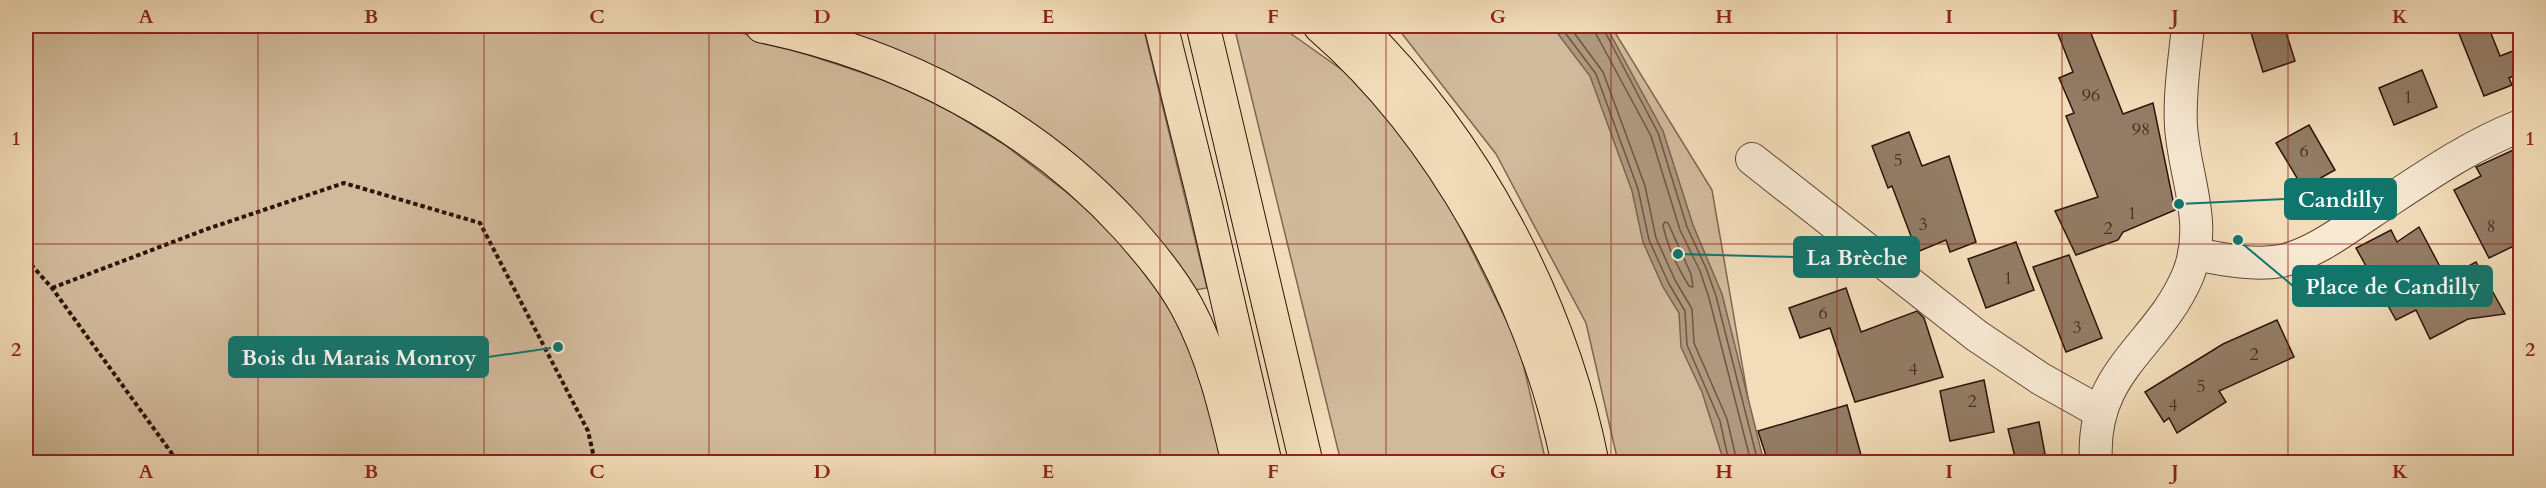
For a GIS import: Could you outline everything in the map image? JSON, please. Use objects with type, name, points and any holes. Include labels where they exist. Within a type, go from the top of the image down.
[{"type":"main road","points":[[762,26],[854,52],[946,90],[999,118],[1087,186],[1147,250],[1187,307],[1210,359],[1238,462]]},
{"type":"main road","points":[[1161,26],[1206,207],[1264,462]]},
{"type":"main road","points":[[1203,26],[1306,462]]},
{"type":"main road","points":[[1320,26],[1360,63],[1407,116],[1468,208],[1514,298],[1538,358],[1558,417],[1568,462]]},
{"type":"main road","points":[[1357,26],[1395,66],[1438,120],[1473,171],[1509,233],[1558,344],[1577,403],[1592,462]]},
{"type":"main road","points":[[1288,384],[1318,462]]},
{"type":"street","points":[[2096,462],[2100,412],[2116,376],[2180,292],[2194,254],[2197,221],[2182,135],[2181,107],[2188,26]]},
{"type":"street","points":[[2194,254],[2265,262],[2280,261],[2310,249],[2479,143],[2520,126]]},
{"type":"street","points":[[1752,159],[1986,343],[2041,379],[2100,412]]},
{"type":"path","points":[[52,288],[207,229],[344,183],[480,223],[588,432],[595,462]]},
{"type":"path","points":[[26,259],[52,288],[178,462]]},
{"type":"shaded area","points":[[26,26],[701,26],[742,33],[918,91],[1005,145],[1110,229],[1164,295],[1200,363],[1223,462],[26,462]]},
{"type":"shaded area","points":[[810,26],[1143,26],[1207,288],[1195,290],[1115,195]]},
{"type":"shaded area","points":[[1234,26],[1280,26],[1369,89],[1439,184],[1519,346],[1546,462],[1341,462]]},
{"type":"shaded area","points":[[1396,26],[1611,26],[1712,190],[1759,462],[1618,462],[1586,323],[1496,154]]},
{"type":"water","points":[[1552,26],[1606,26],[1663,131],[1693,225],[1722,294],[1764,462],[1724,462],[1702,392],[1681,347],[1679,313],[1663,287],[1643,242],[1632,191],[1590,76]]},
{"type":"building","points":[[2055,26],[2088,26],[2123,114],[2153,103],[2175,210],[2123,232],[2118,240],[2076,255],[2055,211],[2098,197],[2066,116],[2074,113],[2059,78],[2073,72]]},
{"type":"building","points":[[2249,26],[2284,26],[2295,61],[2263,72]]},
{"type":"building","points":[[2456,26],[2488,26],[2500,56],[2513,51],[2520,73],[2509,78],[2512,85],[2484,96]]},
{"type":"building","points":[[2422,70],[2437,107],[2394,125],[2379,88]]},
{"type":"building","points":[[2309,125],[2335,170],[2303,188],[2276,143]]},
{"type":"building","points":[[1909,132],[1922,166],[1949,156],[1976,242],[1950,252],[1946,240],[1917,252],[1892,186],[1888,188],[1872,146]]},
{"type":"building","points":[[2520,147],[2520,243],[2489,258],[2454,190],[2481,176],[2476,167]]},
{"type":"building","points":[[2419,227],[2446,278],[2476,262],[2505,314],[2468,319],[2430,339],[2416,310],[2396,320],[2356,248],[2391,230],[2397,242]]},
{"type":"building","points":[[2016,242],[2034,290],[1986,308],[1968,259]]},
{"type":"building","points":[[2069,255],[2102,338],[2066,352],[2033,267]]},
{"type":"building","points":[[1846,288],[1861,332],[1917,311],[1924,318],[1943,377],[1855,402],[1830,328],[1800,338],[1789,308]]},
{"type":"building","points":[[2277,320],[2294,357],[2219,391],[2226,402],[2177,433],[2169,418],[2164,422],[2145,392],[2223,344]]},
{"type":"building","points":[[1984,380],[1994,432],[1950,441],[1940,391]]},
{"type":"building","points":[[1847,405],[1863,462],[1768,462],[1758,431]]},
{"type":"building","points":[[2039,422],[2045,454],[2016,461],[2008,429]]},
{"type":"place","name":"Candilly","points":[[2179,204]]},
{"type":"place","name":"Place de Candilly","points":[[2238,240]]},
{"type":"place","name":"La Brèche","points":[[1678,254]]},
{"type":"place","name":"Bois du Marais Monroy","points":[[558,347]]}]
